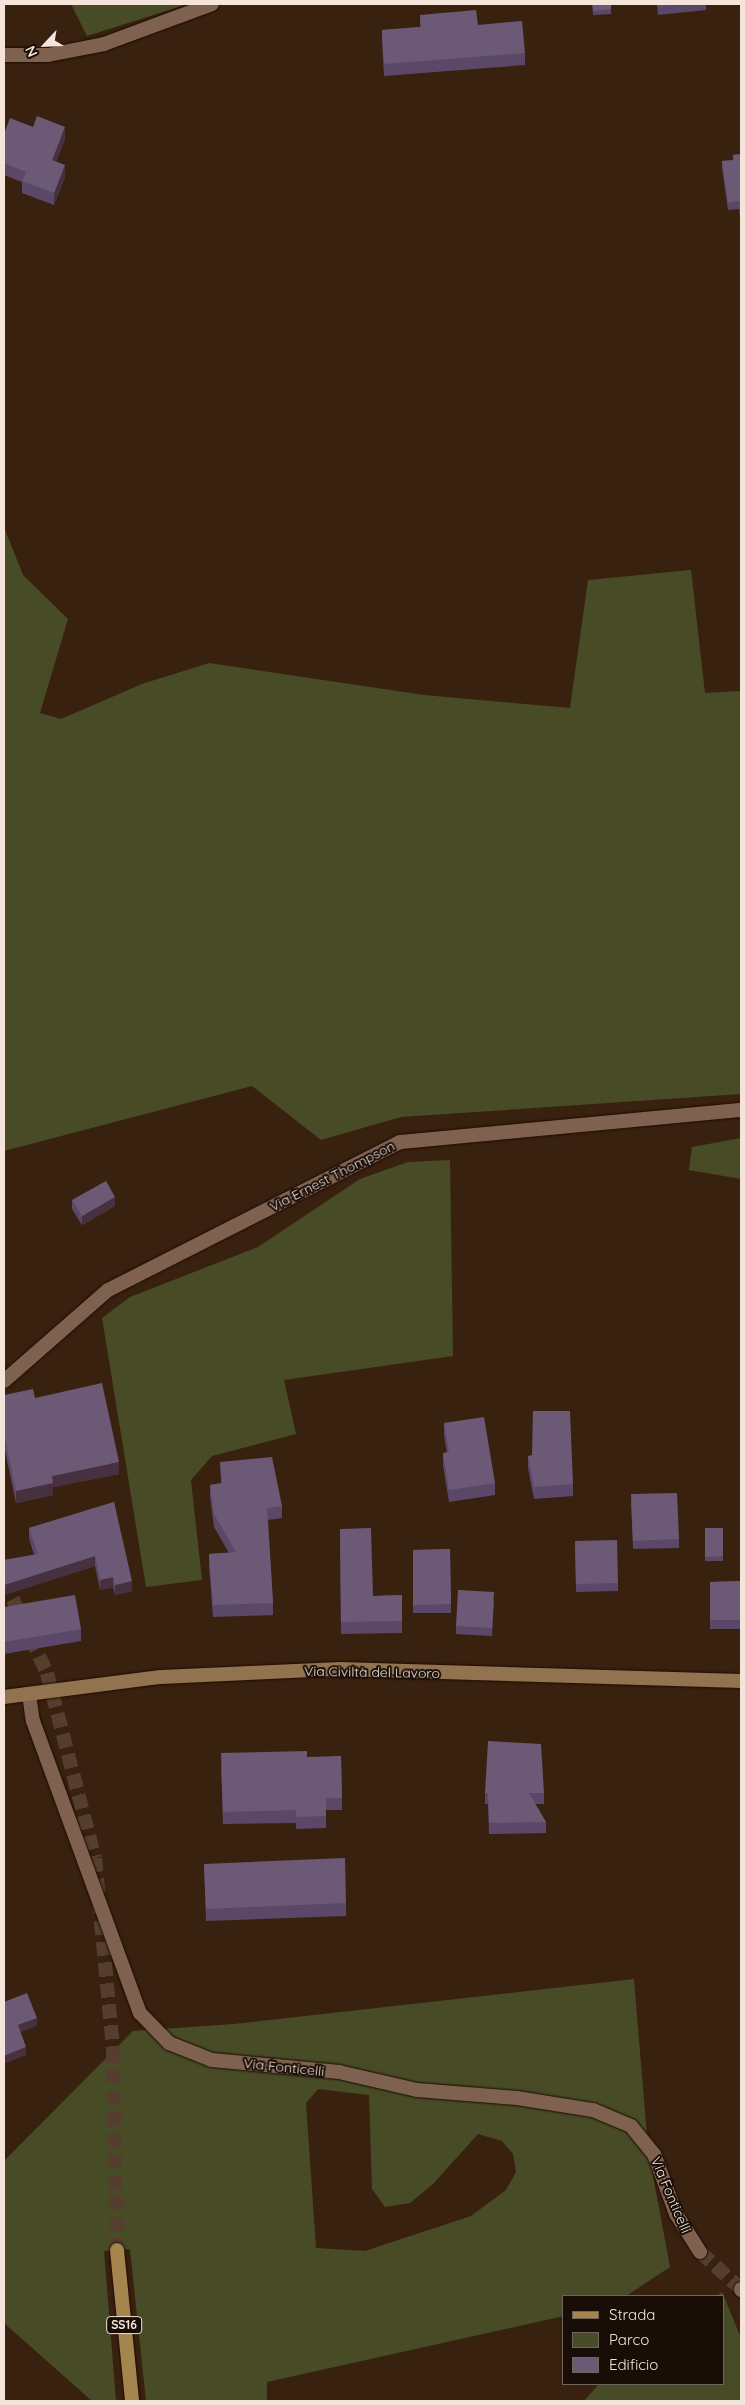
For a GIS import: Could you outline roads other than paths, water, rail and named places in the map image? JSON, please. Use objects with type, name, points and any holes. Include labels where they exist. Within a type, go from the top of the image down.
[{"type":"main road","name":"Via Civiltà del Lavoro","points":[[4,1697],[161,1677],[340,1669],[741,1682]]},
{"type":"main road","name":"SS16","points":[[117,2250],[132,2401]]},
{"type":"street","points":[[4,54],[48,55],[104,44],[212,4]]},
{"type":"street","name":"Via Ernest Thompson","points":[[4,1381],[108,1290],[400,1142],[741,1110]]},
{"type":"street","name":"Via Fonticelli","points":[[29,1694],[33,1721],[140,2013],[169,2043],[212,2060],[339,2072],[417,2090],[517,2098],[593,2110],[631,2126],[654,2154],[676,2214],[700,2252]]},
{"type":"tunnel","points":[[4,1580],[47,1673],[95,1858],[113,2049],[117,2250]]},
{"type":"tunnel","points":[[700,2252],[741,2289]]}]
